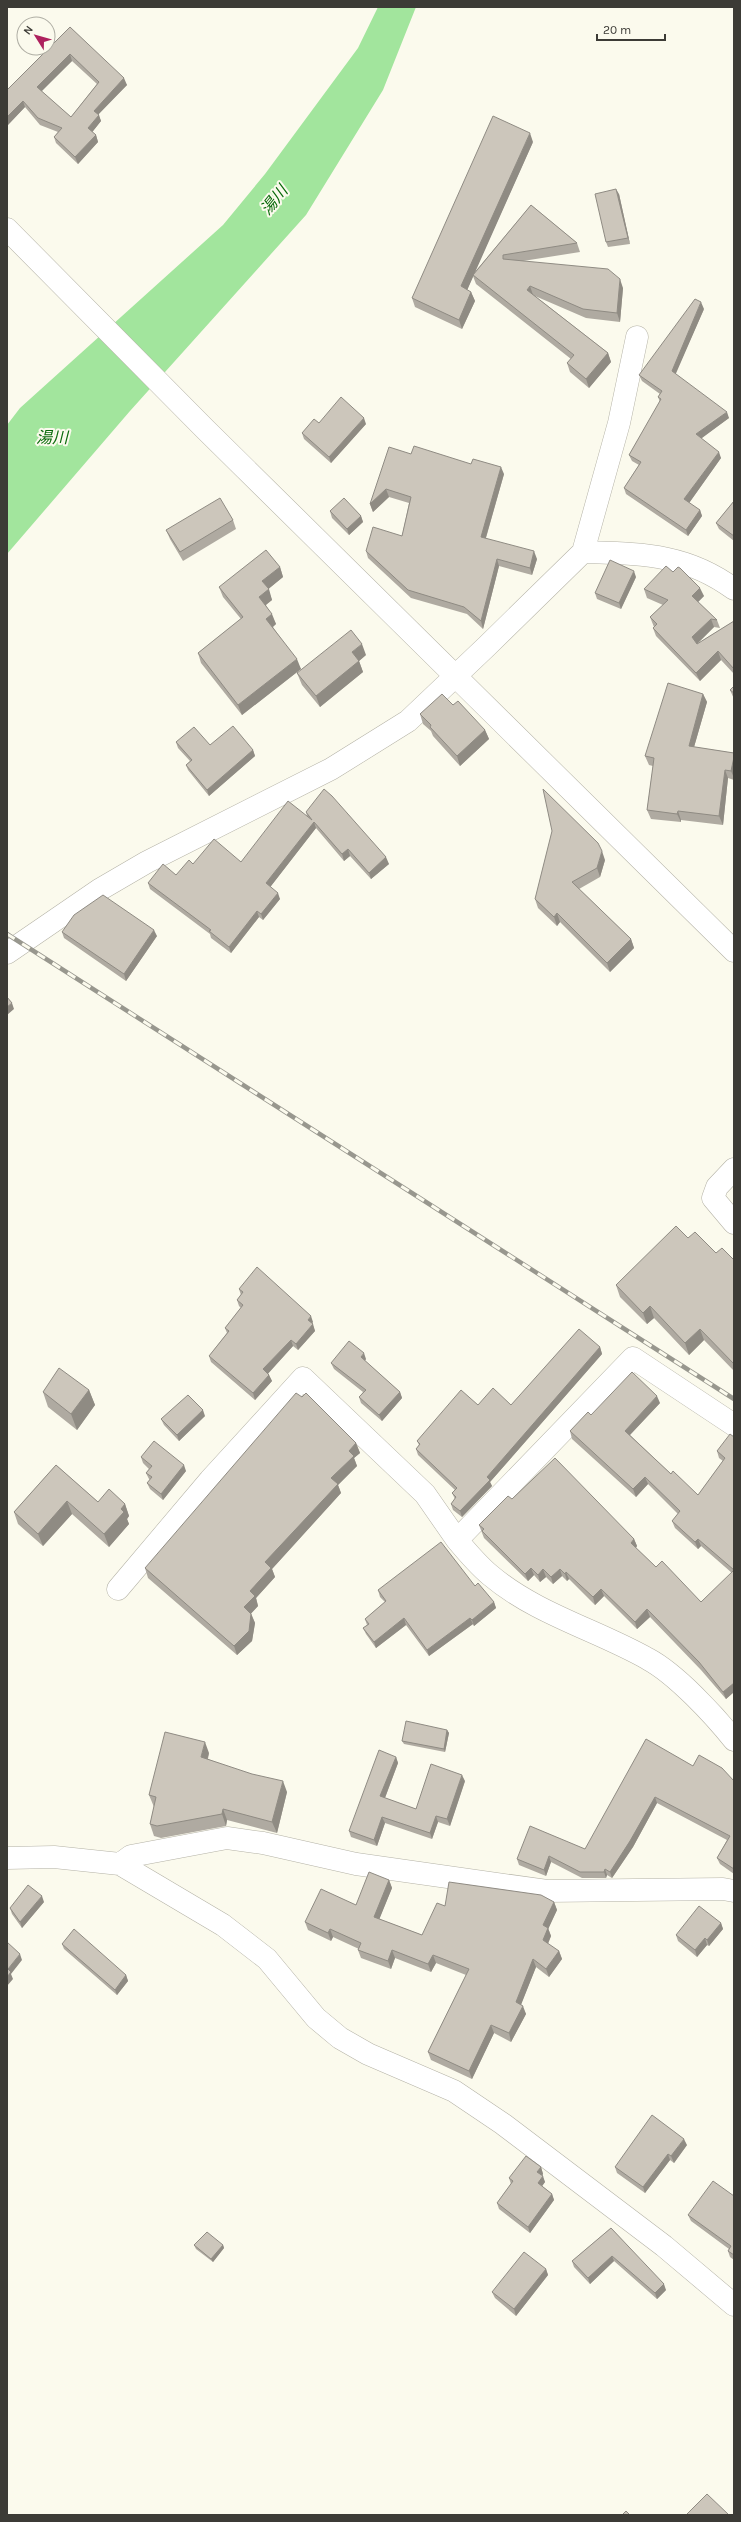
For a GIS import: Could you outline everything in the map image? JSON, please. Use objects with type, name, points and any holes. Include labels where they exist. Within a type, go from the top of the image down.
[{"type":"street","points":[[7,229],[455,677],[734,951]]},
{"type":"street","points":[[7,953],[105,886],[147,862],[331,769],[402,725],[455,677],[583,552],[619,423],[637,337]]},
{"type":"street","points":[[583,552],[635,554],[678,560],[698,567],[734,589]]},
{"type":"street","points":[[734,1170],[717,1187],[713,1198],[734,1224]]},
{"type":"street","points":[[457,1540],[633,1358],[734,1425]]},
{"type":"street","points":[[118,1589],[210,1480],[303,1378],[425,1494],[457,1540],[490,1576],[536,1605],[650,1659],[685,1688],[732,1733]]},
{"type":"street","points":[[120,1864],[131,1856],[227,1838],[263,1843],[356,1864],[547,1891],[723,1888],[734,1891]]},
{"type":"street","points":[[7,1858],[54,1858],[120,1864],[223,1925],[267,1959],[316,2018],[340,2038],[368,2054],[454,2091],[503,2124],[664,2246],[734,2305]]},
{"type":"water","name":"湯川","points":[[378,7],[416,7],[383,90],[306,215],[130,411],[7,554],[7,425],[20,408],[223,225],[265,174],[358,48]]},
{"type":"building","points":[[70,27],[124,78],[94,111],[99,115],[88,128],[96,135],[75,157],[54,137],[62,128],[38,118],[23,101],[7,117],[7,90],[41,56],[56,56],[56,41]],"holes":[[[70,54],[99,82],[71,117],[37,87]]]},
{"type":"building","points":[[493,116],[530,133],[461,286],[471,292],[459,320],[412,298]]},
{"type":"building","points":[[616,189],[628,238],[606,242],[595,194]]},
{"type":"building","points":[[531,205],[577,243],[503,255],[503,259],[608,269],[620,279],[617,313],[583,309],[530,286],[527,290],[608,353],[586,379],[567,363],[574,355],[473,275]]},
{"type":"building","points":[[695,299],[701,302],[672,371],[727,412],[696,434],[719,452],[684,499],[700,510],[686,530],[624,488],[641,462],[629,455],[661,399],[658,397],[662,391],[639,375]]},
{"type":"building","points":[[341,397],[364,418],[329,457],[302,433],[314,419],[319,423]]},
{"type":"building","points":[[414,446],[471,464],[473,459],[501,467],[481,537],[534,551],[530,568],[497,559],[481,621],[464,607],[408,590],[366,551],[373,527],[402,536],[411,497],[386,489],[370,504],[389,447],[411,454]]},
{"type":"building","points":[[220,498],[233,520],[180,552],[166,530]]},
{"type":"building","points":[[344,498],[361,516],[347,529],[330,511]]},
{"type":"building","points":[[734,501],[734,536],[716,523]]},
{"type":"building","points":[[266,550],[280,567],[262,581],[269,589],[259,597],[272,614],[266,619],[297,659],[238,705],[198,653],[243,617],[219,587]]},
{"type":"building","points":[[610,560],[634,571],[619,603],[595,593]]},
{"type":"building","points":[[666,566],[673,572],[678,567],[680,568],[700,588],[692,596],[717,620],[711,619],[692,637],[697,644],[734,621],[734,669],[718,651],[696,673],[653,628],[657,624],[650,617],[668,600],[644,589]]},
{"type":"building","points":[[351,630],[362,644],[352,652],[359,661],[316,696],[297,673]]},
{"type":"building","points":[[668,683],[703,694],[689,746],[734,753],[731,771],[725,770],[719,816],[678,811],[677,814],[647,810],[654,758],[645,756]]},
{"type":"building","points":[[734,686],[734,693],[730,690]]},
{"type":"building","points":[[442,694],[453,705],[458,701],[485,730],[457,756],[420,714]]},
{"type":"building","points":[[233,726],[253,750],[207,790],[186,765],[192,760],[176,742],[194,727],[210,745]]},
{"type":"building","points":[[324,789],[386,857],[369,873],[348,849],[342,854],[314,822],[266,883],[278,893],[261,914],[257,911],[229,947],[209,931],[211,930],[148,883],[163,864],[176,875],[189,860],[193,864],[214,839],[241,862],[288,801],[312,820],[306,812]]},
{"type":"building","points":[[543,789],[598,843],[602,851],[597,868],[572,882],[631,939],[607,963],[557,913],[554,917],[535,899],[552,831]]},
{"type":"building","points":[[103,895],[154,930],[124,974],[62,932],[74,915]]},
{"type":"building","points":[[7,997],[12,1003],[7,1007]]},
{"type":"building","points":[[676,1226],[688,1238],[695,1232],[716,1253],[722,1248],[734,1260],[734,1364],[700,1329],[685,1343],[650,1306],[643,1313],[616,1285]]},
{"type":"building","points":[[257,1267],[311,1316],[308,1320],[313,1324],[296,1344],[291,1340],[263,1369],[269,1375],[253,1393],[209,1356],[229,1331],[225,1328],[243,1305],[237,1300],[243,1292],[239,1289]]},
{"type":"building","points":[[579,1329],[600,1347],[487,1477],[490,1480],[460,1511],[451,1504],[456,1497],[452,1493],[457,1488],[416,1449],[420,1444],[417,1441],[461,1390],[478,1405],[493,1388],[511,1405]]},
{"type":"building","points":[[349,1341],[364,1353],[361,1357],[400,1392],[379,1415],[359,1397],[366,1390],[331,1363]]},
{"type":"building","points":[[59,1368],[89,1390],[71,1414],[43,1392]]},
{"type":"building","points":[[632,1372],[657,1396],[625,1431],[671,1474],[673,1471],[698,1495],[725,1458],[717,1451],[730,1434],[734,1437],[734,1570],[698,1539],[695,1542],[672,1521],[680,1511],[645,1477],[633,1489],[570,1431],[588,1412],[591,1415]]},
{"type":"building","points":[[296,1393],[302,1397],[306,1393],[356,1443],[349,1451],[354,1456],[331,1478],[338,1484],[265,1562],[271,1568],[250,1591],[255,1596],[244,1607],[251,1614],[249,1631],[234,1646],[145,1568]]},
{"type":"building","points":[[188,1395],[203,1410],[177,1435],[161,1419]]},
{"type":"building","points":[[154,1441],[184,1465],[161,1494],[147,1483],[152,1477],[146,1473],[152,1466],[141,1457]]},
{"type":"building","points":[[555,1458],[634,1539],[631,1543],[656,1567],[662,1561],[701,1602],[734,1570],[734,1683],[723,1692],[699,1662],[647,1609],[635,1622],[601,1589],[593,1597],[566,1572],[565,1574],[560,1569],[551,1577],[543,1569],[538,1575],[531,1568],[525,1574],[482,1531],[484,1529],[479,1525],[508,1496],[512,1499]]},
{"type":"building","points":[[56,1465],[98,1502],[109,1489],[125,1504],[121,1509],[124,1512],[104,1534],[67,1501],[38,1534],[14,1512]]},
{"type":"building","points":[[441,1542],[475,1586],[478,1583],[494,1602],[472,1620],[470,1618],[427,1650],[404,1618],[374,1642],[363,1628],[369,1624],[365,1619],[386,1601],[378,1590]]},
{"type":"building","points":[[406,1721],[447,1730],[444,1749],[402,1741]]},
{"type":"building","points":[[165,1732],[205,1742],[201,1757],[252,1774],[283,1781],[272,1822],[223,1809],[222,1814],[157,1826],[150,1824],[156,1797],[149,1795]]},
{"type":"building","points":[[646,1739],[693,1766],[699,1755],[722,1768],[734,1781],[734,1869],[717,1858],[730,1836],[655,1797],[630,1841],[610,1872],[605,1869],[604,1872],[580,1872],[549,1856],[544,1870],[517,1859],[530,1826],[585,1849]]},
{"type":"building","points":[[379,1750],[396,1757],[380,1796],[416,1809],[431,1764],[462,1775],[447,1819],[436,1816],[430,1833],[382,1817],[374,1840],[349,1831]]},
{"type":"building","points":[[369,1872],[389,1880],[374,1917],[422,1935],[437,1903],[445,1906],[449,1882],[541,1895],[554,1902],[543,1925],[548,1928],[543,1940],[559,1951],[546,1969],[533,1959],[516,2002],[523,2006],[509,2033],[491,2025],[469,2071],[428,2052],[469,1969],[433,1955],[428,1964],[392,1950],[388,1961],[358,1950],[361,1943],[330,1929],[328,1933],[305,1922],[321,1889],[356,1905]]},
{"type":"building","points":[[28,1885],[42,1896],[20,1922],[10,1908]]},
{"type":"building","points":[[699,1906],[721,1923],[707,1940],[705,1938],[695,1950],[676,1935]]},
{"type":"building","points":[[74,1929],[126,1975],[115,1990],[62,1944]]},
{"type":"building","points":[[7,1942],[20,1954],[8,1969],[11,1972],[7,1977]]},
{"type":"building","points":[[652,2115],[684,2139],[671,2156],[668,2154],[643,2187],[615,2167]]},
{"type":"building","points":[[526,2156],[541,2167],[537,2172],[543,2176],[538,2183],[552,2194],[528,2227],[497,2203],[513,2181],[509,2178]]},
{"type":"building","points":[[713,2181],[734,2196],[734,2255],[728,2251],[731,2246],[688,2215]]},
{"type":"building","points":[[611,2228],[664,2284],[655,2293],[612,2256],[588,2278],[572,2261]]},
{"type":"building","points":[[207,2232],[223,2245],[211,2259],[194,2245]]},
{"type":"building","points":[[524,2252],[546,2269],[514,2309],[492,2292]]},
{"type":"building","points":[[707,2494],[729,2515],[686,2515]]},
{"type":"building","points":[[626,2511],[630,2515],[622,2515]]},
{"type":"railway","points":[[7,934],[734,1399]]}]
